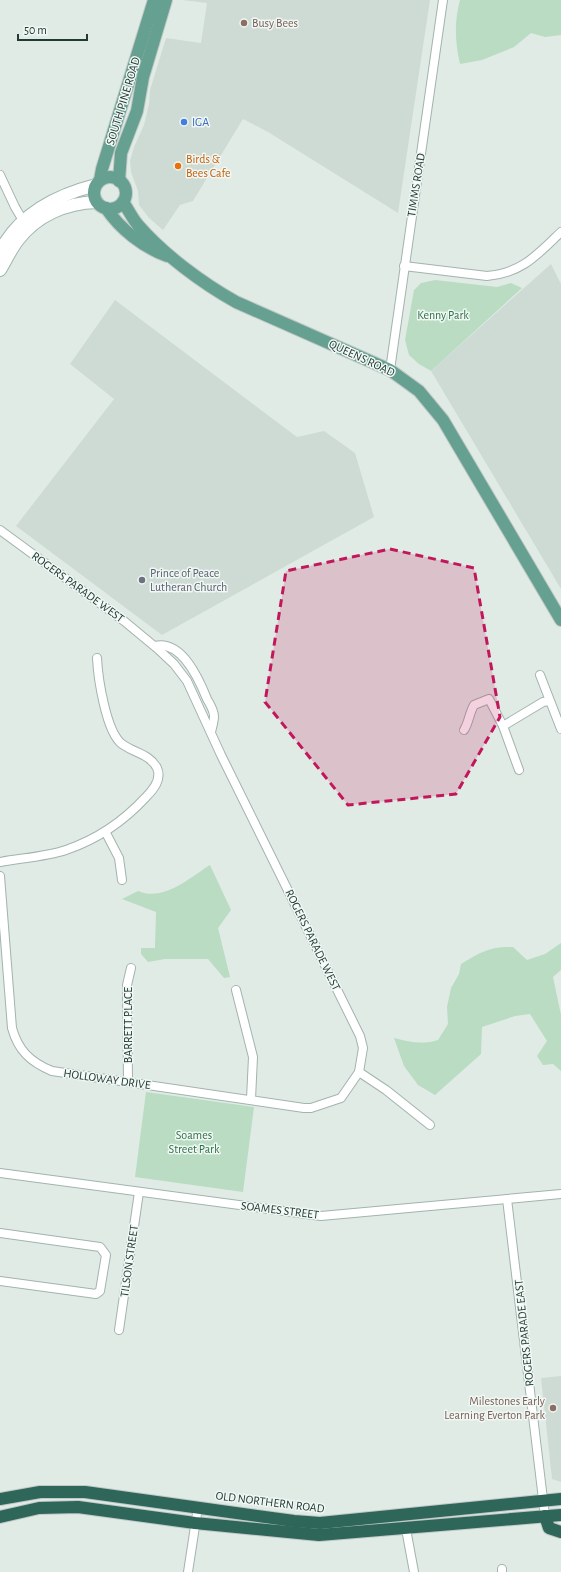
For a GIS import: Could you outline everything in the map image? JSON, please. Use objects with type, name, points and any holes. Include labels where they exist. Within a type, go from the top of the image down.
[{"type":"highway","name":"OLD NORTHERN ROAD","points":[[0,1500],[25,1494],[69,1491],[98,1493],[320,1523],[561,1499]]},
{"type":"highway","points":[[0,1516],[39,1508],[66,1506],[195,1523],[319,1536],[561,1515]]},
{"type":"highway","points":[[545,1516],[549,1528],[561,1532]]},
{"type":"main road","name":"SOUTH PINE ROAD","points":[[98,183],[154,0]]},
{"type":"main road","name":"SOUTH PINE ROAD","points":[[120,181],[121,153],[137,111],[143,77],[166,0]]},
{"type":"main road","points":[[0,252],[9,236],[26,225],[70,205],[80,202],[115,208],[123,202],[125,193],[120,181],[110,177],[56,200],[33,213],[26,225],[17,241],[0,270]]},
{"type":"main road","points":[[98,183],[94,194],[101,205]]},
{"type":"main road","name":"QUEENS ROAD","points":[[123,202],[139,226],[171,258],[214,289],[236,302],[390,370],[419,391],[443,420],[561,620]]},
{"type":"main road","name":"QUEENS ROAD","points":[[101,205],[118,224],[153,251],[171,258]]},
{"type":"street","name":"TIMMS ROAD","points":[[390,370],[443,0]]},
{"type":"street","points":[[0,175],[26,225]]},
{"type":"street","points":[[404,266],[487,276],[500,275],[513,272],[525,264],[561,232]]},
{"type":"street","name":"ROGERS PARADE WEST","points":[[0,530],[124,621],[155,646],[174,664],[187,681],[210,732],[360,1036],[363,1048],[359,1072]]},
{"type":"street","name":"ROGERS PARADE WEST","points":[[155,646],[162,644],[170,647],[180,654],[196,672],[214,715],[210,732]]},
{"type":"street","points":[[0,862],[65,850],[106,833],[140,804],[155,787],[158,777],[157,768],[150,758],[124,745],[116,739],[98,680],[97,658]]},
{"type":"street","points":[[540,675],[561,729]]},
{"type":"street","points":[[464,730],[467,724],[468,716],[474,705],[489,699],[502,726],[519,770]]},
{"type":"street","points":[[502,726],[516,720],[543,702],[549,701]]},
{"type":"street","points":[[106,833],[119,858],[122,880]]},
{"type":"street","name":"HOLLOWAY DRIVE","points":[[0,876],[3,942],[12,1028],[21,1050],[38,1065],[52,1071],[311,1108],[341,1098],[359,1072]]},
{"type":"street","name":"BARRETT PLACE","points":[[128,1081],[127,985],[131,968]]},
{"type":"street","points":[[236,990],[253,1058],[251,1100]]},
{"type":"street","points":[[359,1072],[386,1090],[430,1125]]},
{"type":"street","name":"SOAMES STREET","points":[[0,1173],[321,1216],[561,1194]]},
{"type":"street","name":"TILSON STREET","points":[[119,1330],[139,1192]]},
{"type":"street","name":"ROGERS PARADE EAST","points":[[507,1198],[545,1516]]},
{"type":"street","points":[[0,1233],[100,1247],[106,1255],[100,1291],[96,1294],[0,1281]]},
{"type":"street","points":[[188,1572],[198,1507]]},
{"type":"street","points":[[406,1528],[414,1572]]},
{"type":"highlighted area","points":[[390,549],[474,568],[500,717],[456,794],[348,805],[265,702],[286,571]]},
{"type":"shaded area","points":[[182,0],[430,0],[398,213],[268,132],[243,119],[193,201],[180,205],[163,230],[149,218],[139,205],[138,191],[131,172],[130,161],[134,147],[144,125],[149,104],[150,90],[166,38],[201,43],[207,3]]},
{"type":"shaded area","points":[[551,264],[561,284],[561,589],[431,371]]},
{"type":"shaded area","points":[[115,300],[297,437],[324,431],[355,453],[374,517],[162,635],[16,526],[114,399],[70,364]]},
{"type":"shaded area","name":"Milestones Early Learning Everton Park","points":[[561,1376],[561,1482],[552,1479],[541,1378]]},
{"type":"green space","points":[[460,0],[561,0],[561,35],[545,37],[531,33],[514,47],[482,60],[460,64],[456,32]]},
{"type":"green space","name":"Kenny Park","points":[[435,280],[497,287],[511,283],[522,288],[431,371],[419,364],[409,355],[405,340],[414,290],[421,283]]},
{"type":"green space","points":[[210,865],[231,910],[218,928],[230,977],[224,978],[208,959],[165,959],[148,962],[141,954],[141,948],[155,948],[156,912],[122,899],[138,891],[148,894],[167,891],[185,882]]},
{"type":"green space","points":[[561,943],[561,970],[553,977],[561,1015],[561,1071],[553,1064],[543,1065],[537,1056],[547,1041],[530,1014],[515,1016],[482,1027],[481,1054],[435,1095],[418,1085],[404,1066],[394,1038],[416,1042],[432,1042],[438,1040],[448,1024],[447,1007],[451,988],[459,974],[461,964],[486,951],[505,947],[513,947],[527,960],[545,954]]},
{"type":"green space","name":"Soames Street Park","points":[[146,1092],[254,1107],[243,1192],[135,1177]]},
{"type":"place","name":"Busy Bees","points":[[244,23]]},
{"type":"place","name":"IGA","points":[[184,122]]},
{"type":"place","name":"Birds & Bees Cafe","points":[[178,166]]},
{"type":"place","name":"Prince of Peace Lutheran Church","points":[[142,580]]},
{"type":"place","name":"Milestones Early Learning Everton Park","points":[[553,1408]]}]
